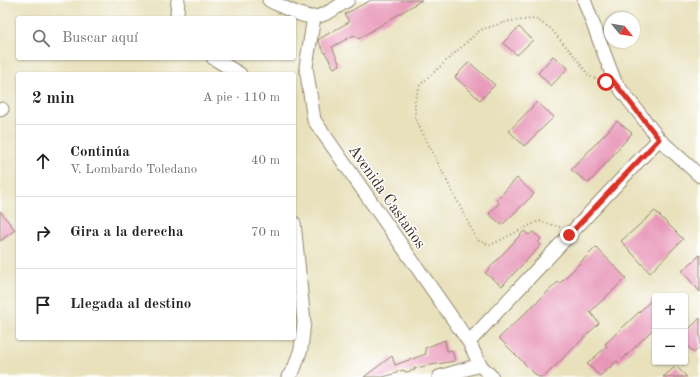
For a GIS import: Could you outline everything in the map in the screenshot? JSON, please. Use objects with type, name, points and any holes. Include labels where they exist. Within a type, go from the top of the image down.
[{"type":"street","points":[[178,0],[178,16]]},
{"type":"street","points":[[270,0],[295,13],[314,16],[330,11],[348,0]]},
{"type":"street","points":[[584,0],[614,82],[659,139],[700,176]]},
{"type":"street","name":"Avenida Castaños","points":[[314,16],[306,67],[314,120],[469,342],[480,365],[492,377]]},
{"type":"street","points":[[216,60],[236,72]]},
{"type":"street","points":[[469,342],[659,139]]},
{"type":"street","points":[[288,377],[294,368],[301,349],[304,322],[296,243]]},
{"type":"street","points":[[439,377],[480,365]]},
{"type":"path","points":[[569,235],[560,227],[539,221],[490,245],[477,240],[415,118],[415,99],[420,85],[480,30],[510,21],[536,20],[550,28],[589,76],[606,82],[614,82]]},
{"type":"building","points":[[371,0],[422,0],[358,39],[354,35],[332,47],[340,65],[334,68],[318,41],[319,39],[349,22],[345,14]]},
{"type":"building","points":[[519,27],[533,40],[517,55],[503,43]]},
{"type":"building","points":[[553,56],[568,68],[551,86],[538,73]]},
{"type":"building","points":[[469,62],[495,85],[480,100],[455,77]]},
{"type":"building","points":[[537,102],[554,117],[524,146],[509,131]]},
{"type":"building","points":[[617,121],[632,133],[589,183],[571,170]]},
{"type":"building","points":[[517,178],[534,194],[502,225],[489,214],[499,203],[496,200]]},
{"type":"building","points":[[0,211],[15,230],[0,241]]},
{"type":"building","points":[[655,211],[683,239],[650,273],[621,241]]},
{"type":"building","points":[[524,231],[529,235],[533,232],[541,239],[538,243],[541,245],[502,286],[485,273]]},
{"type":"building","points":[[596,247],[626,278],[590,312],[599,323],[544,377],[538,377],[499,338],[558,282],[560,283]]},
{"type":"building","points":[[700,255],[700,292],[682,271]]},
{"type":"building","points":[[652,300],[652,330],[619,363],[617,361],[600,376],[587,364],[607,346],[605,344]]},
{"type":"building","points":[[700,318],[700,347],[694,353],[688,346],[688,330]]},
{"type":"building","points":[[445,340],[447,351],[452,350],[455,361],[414,368],[415,370],[405,372],[404,370],[383,377],[364,377],[392,356],[395,365],[426,354],[425,348]]},
{"type":"building","points":[[676,366],[687,377],[663,377]]},
{"type":"route","points":[[569,235],[659,139],[614,82],[606,82]]}]
